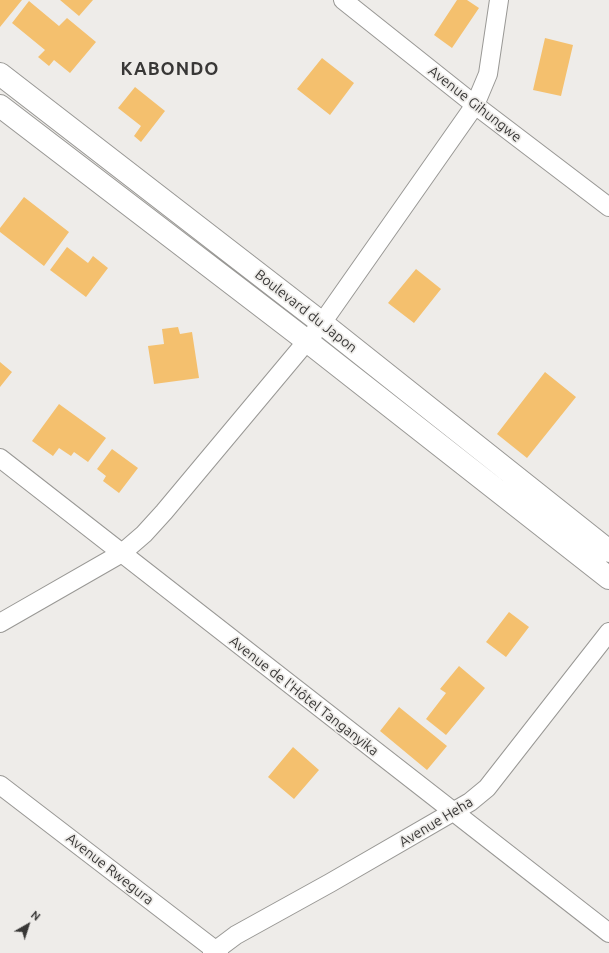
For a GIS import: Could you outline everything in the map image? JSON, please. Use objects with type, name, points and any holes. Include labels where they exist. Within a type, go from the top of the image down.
[{"type":"main road","name":"Boulevard du Japon","points":[[0,74],[322,323],[609,551]]},
{"type":"main road","name":"Boulevard du Japon","points":[[0,106],[307,341],[609,578]]},
{"type":"main road","points":[[39,136],[54,115]]},
{"type":"street","name":"Avenue Gihungwe","points":[[343,0],[475,105],[609,207]]},
{"type":"street","points":[[0,623],[122,553],[144,534],[322,323],[475,105],[488,74],[499,0]]},
{"type":"street","name":"Avenue de l'Hôtel Tanganyika","points":[[0,458],[609,933]]},
{"type":"street","name":"Avenue Heha","points":[[216,952],[236,935],[454,813],[470,802],[487,788],[609,632]]},
{"type":"street","name":"Avenue Rwegura","points":[[0,785],[216,952]]},
{"type":"building","points":[[0,0],[22,0],[0,27]]},
{"type":"building","points":[[60,0],[93,0],[79,16]]},
{"type":"building","points":[[457,0],[467,0],[479,8],[452,48],[434,35]]},
{"type":"building","points":[[29,1],[59,26],[67,18],[96,42],[70,73],[54,60],[49,66],[38,57],[45,50],[12,23]]},
{"type":"building","points":[[545,38],[573,45],[561,96],[533,90]]},
{"type":"building","points":[[322,58],[354,83],[330,115],[297,89]]},
{"type":"building","points":[[135,87],[165,111],[141,142],[134,136],[141,126],[118,108]]},
{"type":"building","points":[[24,197],[69,232],[44,266],[0,232],[0,228]]},
{"type":"building","points":[[67,247],[88,263],[93,256],[108,268],[86,297],[50,270]]},
{"type":"building","points":[[416,269],[441,289],[414,323],[388,303]]},
{"type":"building","points":[[178,327],[180,334],[192,332],[199,378],[154,384],[148,346],[164,344],[162,329]]},
{"type":"building","points":[[0,362],[12,372],[0,387]]},
{"type":"building","points":[[545,372],[576,397],[527,458],[497,434]]},
{"type":"building","points":[[59,404],[106,438],[88,462],[74,452],[71,456],[59,448],[53,456],[32,441]]},
{"type":"building","points":[[112,449],[138,468],[119,493],[103,481],[106,476],[97,469]]},
{"type":"building","points":[[509,612],[529,627],[506,657],[486,642]]},
{"type":"building","points":[[459,666],[485,688],[446,735],[426,719],[446,693],[440,689]]},
{"type":"building","points":[[399,707],[447,746],[427,770],[380,731]]},
{"type":"building","points":[[293,747],[319,770],[294,799],[268,777]]},
{"type":"district","name":"KABONDO","points":[[170,69]]}]
